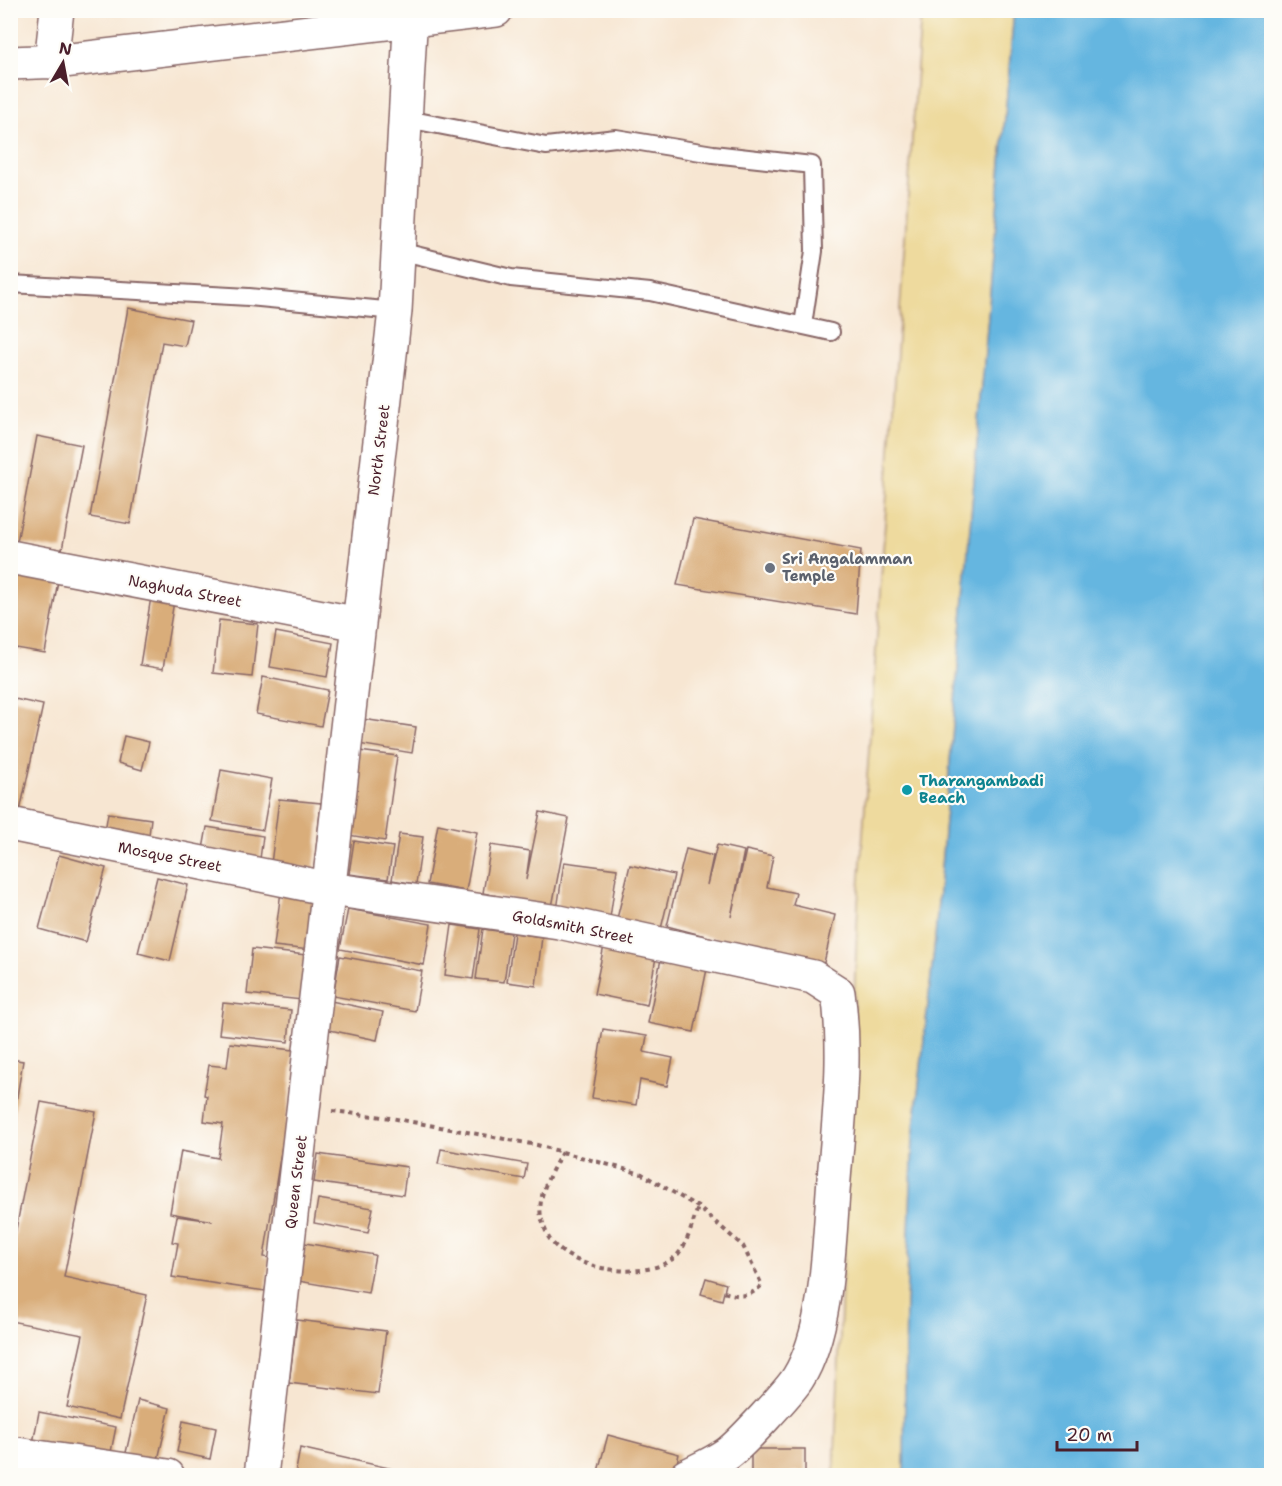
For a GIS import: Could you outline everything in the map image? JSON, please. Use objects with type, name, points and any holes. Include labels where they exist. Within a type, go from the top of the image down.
[{"type":"street","points":[[51,62],[57,10]]},
{"type":"street","points":[[10,63],[51,62],[411,15],[496,10]]},
{"type":"street","name":"North Street","points":[[330,889],[395,311],[411,15]]},
{"type":"street","name":"Naghuda Street","points":[[10,557],[359,624]]},
{"type":"street","name":"Mosque Street","points":[[10,824],[330,889]]},
{"type":"street","name":"Goldsmith Street","points":[[330,889],[559,922],[813,977],[838,993],[843,1030],[828,1259],[815,1337],[798,1379],[757,1424],[728,1454],[686,1476]]},
{"type":"street","name":"Queen Street","points":[[261,1476],[330,889]]},
{"type":"street","points":[[10,1453],[168,1476]]},
{"type":"lane","points":[[407,119],[546,146],[616,138],[713,154],[812,165],[814,251],[803,325]]},
{"type":"lane","points":[[399,251],[511,278],[650,292],[831,332]]},
{"type":"lane","points":[[10,284],[249,297],[395,311]]},
{"type":"path","points":[[305,1107],[391,1118],[537,1145],[642,1174],[698,1207],[743,1246],[762,1286],[752,1294],[739,1297],[724,1292]]},
{"type":"path","points":[[562,1152],[544,1187],[541,1215],[549,1239],[577,1261],[616,1270],[655,1268],[676,1256],[698,1207]]},
{"type":"sand","name":"Tharangambadi Beach","points":[[921,11],[1014,11],[934,950],[913,1139],[906,1305],[904,1475],[834,1476],[858,905]]},
{"type":"water","points":[[1014,11],[1271,11],[1271,1475],[904,1475],[906,1305],[913,1139],[934,950]]},
{"type":"building","points":[[128,308],[191,320],[185,346],[162,342],[130,524],[90,517]]},
{"type":"building","points":[[37,436],[82,445],[62,550],[17,542]]},
{"type":"building","name":"Sri Angalamman Temple","points":[[693,519],[861,550],[856,614],[677,585]]},
{"type":"building","points":[[10,573],[58,581],[45,653],[10,647]]},
{"type":"building","points":[[151,597],[174,601],[163,669],[140,665]]},
{"type":"building","points":[[219,620],[258,624],[252,677],[213,673]]},
{"type":"building","points":[[276,632],[333,643],[327,677],[270,667]]},
{"type":"building","points":[[263,677],[328,690],[321,726],[256,714]]},
{"type":"building","points":[[10,698],[43,705],[20,811],[10,809]]},
{"type":"building","points":[[362,719],[416,727],[412,753],[358,744]]},
{"type":"building","points":[[124,736],[149,742],[142,770],[118,763]]},
{"type":"building","points":[[359,751],[397,756],[385,841],[348,835]]},
{"type":"building","points":[[221,770],[272,779],[263,830],[212,821]]},
{"type":"building","points":[[279,799],[321,803],[314,869],[271,864]]},
{"type":"building","points":[[540,812],[569,818],[552,907],[483,893],[491,845],[530,851],[526,880]]},
{"type":"building","points":[[108,813],[151,819],[148,843],[104,837]]},
{"type":"building","points":[[438,824],[477,832],[466,891],[427,884]]},
{"type":"building","points":[[207,827],[263,836],[260,859],[203,849]]},
{"type":"building","points":[[399,834],[423,837],[416,884],[392,880]]},
{"type":"building","points":[[354,841],[393,847],[388,879],[349,874]]},
{"type":"building","points":[[717,845],[744,851],[731,917],[746,850],[773,856],[767,887],[796,893],[793,905],[835,915],[823,967],[667,926],[686,849],[713,856],[707,885]]},
{"type":"building","points":[[59,855],[106,868],[86,942],[39,929]]},
{"type":"building","points":[[564,862],[617,869],[610,918],[557,910]]},
{"type":"building","points":[[630,865],[674,875],[660,933],[616,923]]},
{"type":"building","points":[[157,877],[188,885],[170,961],[138,953]]},
{"type":"building","points":[[281,891],[318,895],[310,950],[274,946]]},
{"type":"building","points":[[348,909],[431,924],[424,965],[340,949]]},
{"type":"building","points":[[452,925],[480,929],[473,979],[445,975]]},
{"type":"building","points":[[483,929],[511,933],[504,982],[476,979]]},
{"type":"building","points":[[514,933],[542,937],[536,986],[507,982]]},
{"type":"building","points":[[605,941],[657,952],[647,1005],[594,994]]},
{"type":"building","points":[[252,949],[306,955],[302,1000],[247,994]]},
{"type":"building","points":[[662,954],[708,964],[694,1032],[648,1023]]},
{"type":"building","points":[[340,956],[422,971],[415,1011],[333,996]]},
{"type":"building","points":[[331,1001],[383,1012],[377,1040],[325,1029]]},
{"type":"building","points":[[223,1003],[291,1010],[288,1042],[219,1034]]},
{"type":"building","points":[[603,1029],[647,1036],[644,1052],[673,1058],[667,1086],[640,1080],[636,1105],[592,1098]]},
{"type":"building","points":[[230,1043],[293,1050],[288,1108],[264,1257],[270,1258],[265,1291],[172,1277],[178,1243],[172,1242],[177,1216],[213,1221],[170,1213],[181,1151],[218,1158],[223,1124],[204,1121],[207,1096],[204,1095],[209,1065],[227,1067]]},
{"type":"building","points":[[10,1059],[23,1061],[12,1126],[10,1126]]},
{"type":"building","points":[[41,1102],[96,1112],[64,1277],[147,1295],[120,1419],[67,1407],[83,1335],[10,1321],[10,1260]]},
{"type":"building","points":[[441,1149],[527,1164],[524,1179],[438,1164]]},
{"type":"building","points":[[318,1154],[407,1167],[403,1195],[314,1182]]},
{"type":"building","points":[[318,1199],[373,1208],[368,1233],[314,1223]]},
{"type":"building","points":[[305,1243],[375,1255],[368,1293],[298,1281]]},
{"type":"building","points":[[706,1278],[726,1284],[722,1300],[701,1294]]},
{"type":"building","points":[[297,1320],[386,1331],[378,1394],[289,1383]]},
{"type":"building","points":[[138,1400],[170,1408],[157,1464],[125,1457]]},
{"type":"building","points":[[39,1412],[116,1427],[110,1457],[33,1443]]},
{"type":"building","points":[[183,1421],[216,1428],[210,1459],[177,1452]]},
{"type":"building","points":[[608,1435],[679,1454],[674,1476],[597,1475]]},
{"type":"building","points":[[300,1448],[420,1475],[420,1476],[295,1476]]},
{"type":"building","points":[[751,1449],[805,1449],[805,1472],[792,1472],[792,1476],[751,1472]]},
{"type":"place","name":"Sri Angalamman Temple","points":[[770,568]]},
{"type":"place","name":"Tharangambadi Beach","points":[[907,790]]}]
